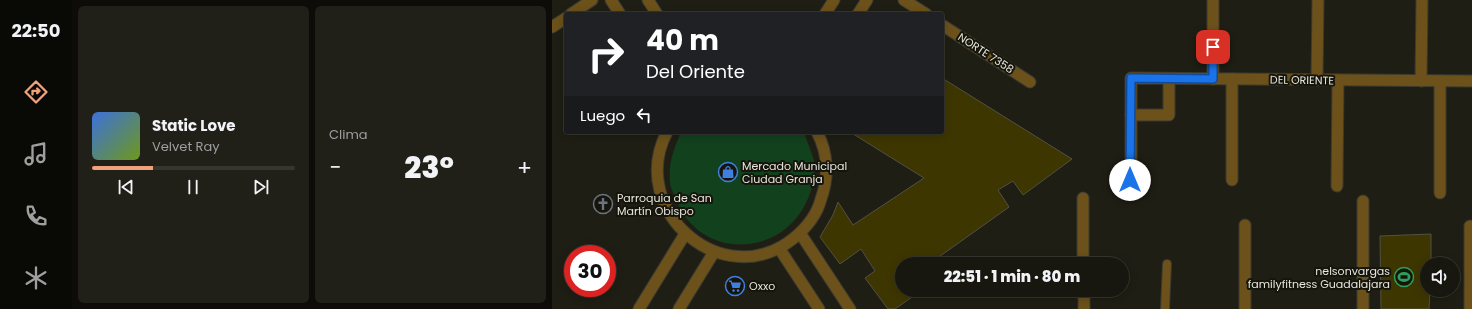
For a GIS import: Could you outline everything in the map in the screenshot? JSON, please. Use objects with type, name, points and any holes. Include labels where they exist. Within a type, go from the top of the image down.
[{"type":"street","points":[[574,12],[592,0]]},
{"type":"street","points":[[611,0],[619,12]]},
{"type":"street","points":[[648,0],[656,12]]},
{"type":"street","points":[[826,12],[834,0]]},
{"type":"street","points":[[859,12],[867,0]]},
{"type":"street","points":[[904,0],[923,12]]},
{"type":"street","points":[[1213,0],[1213,79]]},
{"type":"street","points":[[1318,0],[1318,80]]},
{"type":"street","points":[[1421,81],[1422,0]]},
{"type":"street","points":[[552,27],[564,19]]},
{"type":"street","name":"NORTE 7358","points":[[944,26],[1030,82]]},
{"type":"street","name":"DEL ORIENTE","points":[[1131,115],[1131,78],[1472,81]]},
{"type":"street","points":[[1130,180],[1131,115],[1169,115],[1169,79]]},
{"type":"street","points":[[1232,79],[1232,180]]},
{"type":"street","points":[[1337,186],[1338,80]]},
{"type":"street","points":[[1440,81],[1440,193]]},
{"type":"street","points":[[666,134],[662,141],[658,161],[658,181],[662,201],[671,218],[685,234],[698,244],[714,252],[730,256],[763,254],[779,248],[800,233],[814,215],[825,189],[827,172],[825,154],[818,134]]},
{"type":"street","points":[[1083,198],[1084,257]]},
{"type":"street","points":[[1363,201],[1363,309]]},
{"type":"street","points":[[1245,225],[1245,309]]},
{"type":"street","points":[[1470,226],[1470,309]]},
{"type":"street","points":[[800,233],[850,309]]},
{"type":"street","points":[[639,309],[685,234]]},
{"type":"street","points":[[779,248],[819,309]]},
{"type":"street","points":[[679,309],[714,252]]},
{"type":"street","points":[[1084,297],[1084,309]]},
{"type":"lane","points":[[1165,309],[1167,264]]},
{"type":"green space","points":[[680,134],[804,134],[814,161],[813,183],[806,203],[794,221],[777,234],[759,242],[739,244],[720,241],[702,233],[687,219],[676,199],[670,184],[671,162]]},
{"type":"building","points":[[944,79],[1072,159],[1023,195],[1013,181],[998,190],[1009,207],[939,257],[895,257],[895,297],[912,297],[895,309],[888,309],[865,278],[875,271],[861,249],[840,264],[820,237],[833,215],[838,202],[853,225],[924,178],[853,134],[944,134]]},
{"type":"building","name":"nelsonvargas familyfitness Guadalajara","points":[[1431,234],[1431,257],[1420,257],[1420,297],[1430,297],[1429,309],[1381,309],[1380,236]]},
{"type":"place","name":"Mercado Municipal Ciudad Granja","points":[[728,172]]},
{"type":"place","name":"Parroquia de San Martín Obispo","points":[[603,204]]},
{"type":"place","name":"nelsonvargas familyfitness Guadalajara","points":[[1404,277]]},
{"type":"place","name":"Oxxo","points":[[735,286]]},
{"type":"route","points":[[1130,180],[1131,78],[1213,79],[1213,47]]}]
